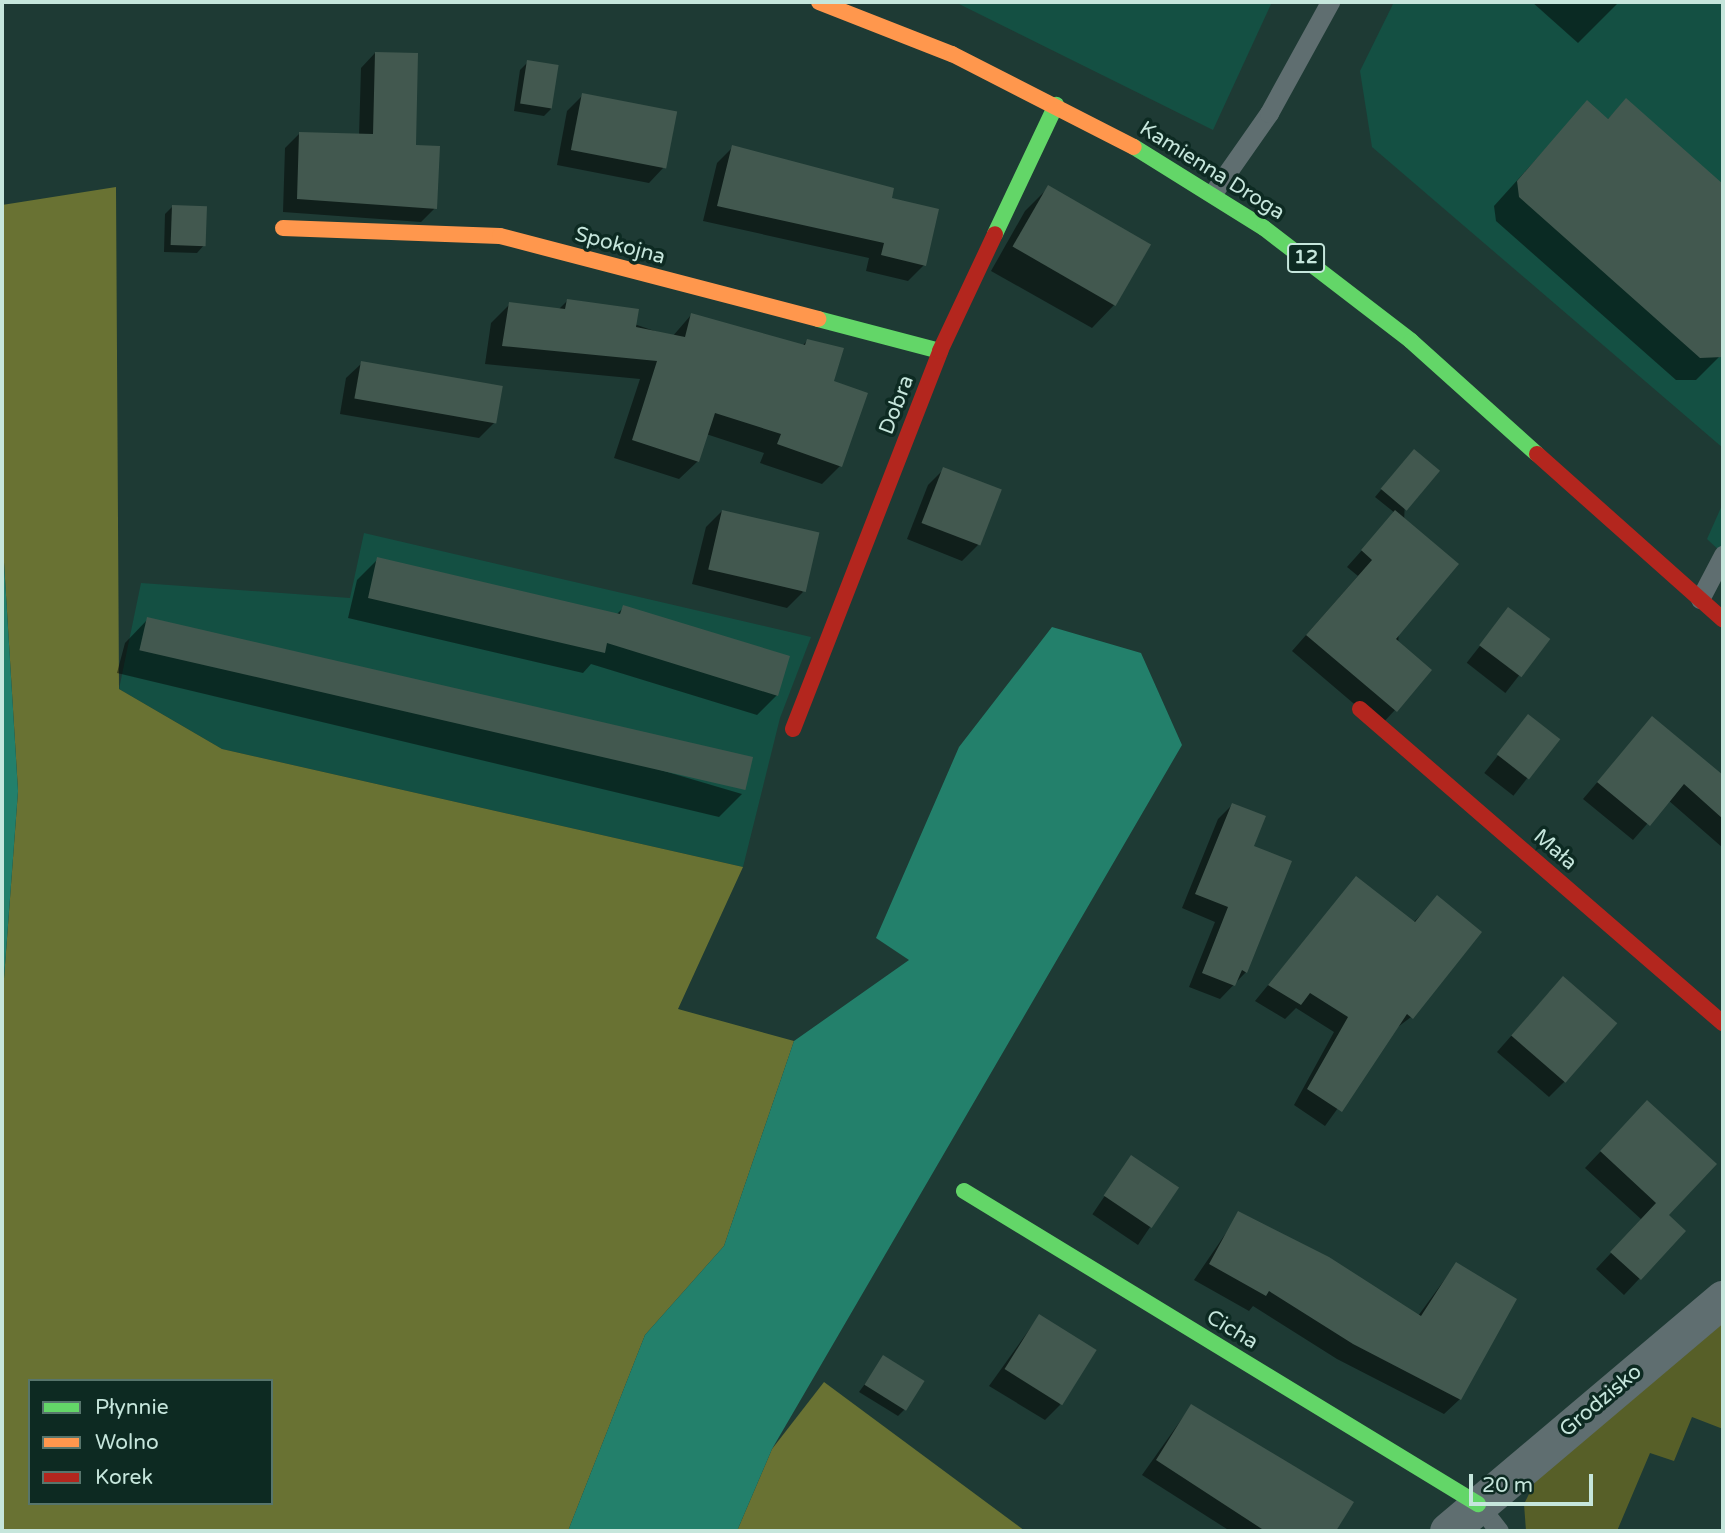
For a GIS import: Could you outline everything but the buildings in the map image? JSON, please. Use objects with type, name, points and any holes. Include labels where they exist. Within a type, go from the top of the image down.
[{"type":"street","name":"Kamienna Droga","points":[[819,2],[952,54],[1056,104],[1213,193],[1411,341],[1723,620]]},
{"type":"street","name":"Dobra","points":[[793,729],[940,351],[1056,104]]},
{"type":"street","name":"Spokojna","points":[[283,228],[500,236],[940,351]]},
{"type":"street","name":"Mała","points":[[1360,709],[1723,1023]]},
{"type":"street","name":"Cicha","points":[[964,1191],[1488,1518]]},
{"type":"street","name":"Grodzisko","points":[[1448,1531],[1488,1518],[1723,1299]]},
{"type":"lane","points":[[1213,193],[1269,113],[1330,2]]},
{"type":"lane","points":[[1700,599],[1723,555]]},
{"type":"shaded area","points":[[955,2],[1272,2],[1213,130]]},
{"type":"shaded area","points":[[1394,2],[1723,2],[1723,448],[1372,147],[1360,71]]},
{"type":"shaded area","points":[[116,187],[119,689],[222,749],[743,867],[678,1009],[794,1041],[724,1246],[645,1335],[568,1531],[2,1531],[2,1005],[18,791],[2,530],[2,205]]},
{"type":"shaded area","points":[[1723,503],[1723,554],[1707,539]]},
{"type":"shaded area","points":[[2,530],[18,791],[2,1005]]},
{"type":"shaded area","points":[[364,533],[811,637],[780,718],[743,867],[222,749],[119,689],[141,583],[350,598]]},
{"type":"shaded area","points":[[1052,627],[1141,653],[1182,745],[772,1449],[737,1531],[568,1531],[645,1335],[724,1246],[794,1041],[909,960],[876,938],[959,747]]},
{"type":"shaded area","points":[[1723,1317],[1723,1429],[1692,1417],[1674,1461],[1650,1453],[1617,1531],[1526,1531],[1524,1504],[1540,1472]]},
{"type":"shaded area","points":[[824,1382],[1025,1531],[737,1531],[772,1449]]},
{"type":"traffic: fast","points":[[995,234],[1056,105]]},
{"type":"traffic: fast","points":[[1134,147],[1264,228],[1411,341],[1537,454]]},
{"type":"traffic: fast","points":[[818,319],[940,351]]},
{"type":"traffic: fast","points":[[964,1191],[1478,1504]]},
{"type":"traffic: slow","points":[[819,2],[952,54],[1134,147]]},
{"type":"traffic: slow","points":[[283,228],[500,236],[818,319]]},
{"type":"traffic: jam","points":[[793,729],[940,351],[995,234]]},
{"type":"traffic: jam","points":[[1537,454],[1723,620]]},
{"type":"traffic: jam","points":[[1360,709],[1723,1023]]}]
